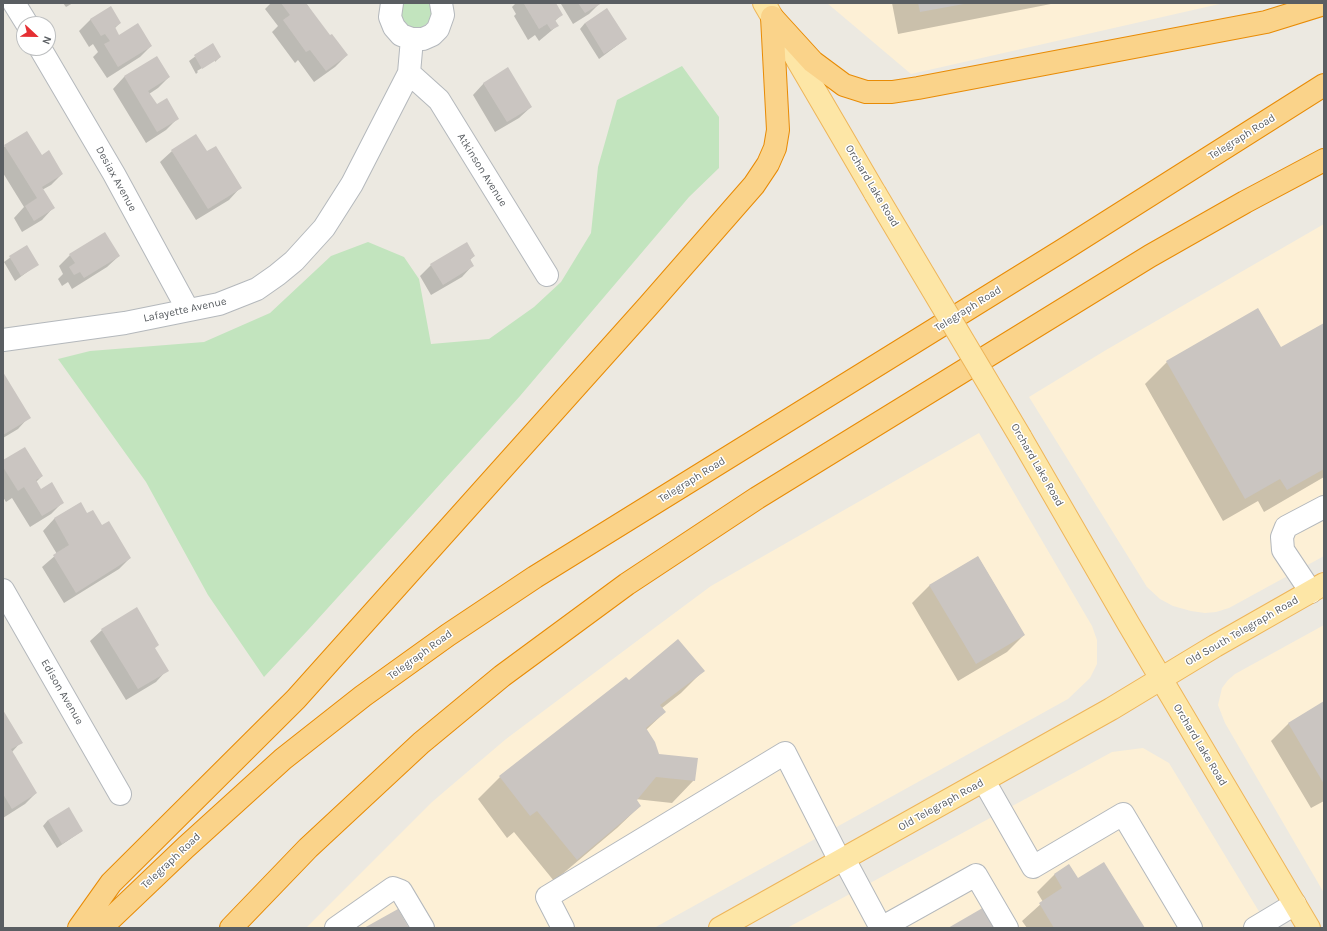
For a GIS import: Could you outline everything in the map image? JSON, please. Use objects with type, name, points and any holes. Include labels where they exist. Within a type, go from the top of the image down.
[{"type":"highway","points":[[768,10],[813,62],[844,85],[866,92],[892,92],[1266,22],[1324,4]]},
{"type":"highway","points":[[79,928],[111,883],[296,699],[649,305],[754,185],[768,164],[775,148],[778,130],[768,10]]},
{"type":"highway","name":"Telegraph Road","points":[[101,928],[186,846],[283,759],[363,696],[448,635],[535,577],[1063,250],[1324,85]]},
{"type":"highway","points":[[231,928],[308,848],[421,743],[508,672],[626,584],[757,498],[1144,260],[1244,202],[1324,160]]},
{"type":"main road","name":"Orchard Lake Road","points":[[768,10],[1309,928]]},
{"type":"main road","name":"Old South Telegraph Road","points":[[1161,679],[1215,646],[1317,588]]},
{"type":"main road","name":"Old Telegraph Road","points":[[720,928],[984,781],[1161,679]]},
{"type":"street","points":[[14,3],[22,16]]},
{"type":"street","points":[[392,3],[390,17],[394,27],[401,35],[412,39],[422,39],[438,29],[443,15],[441,3]]},
{"type":"street","name":"Lafayette Avenue","points":[[3,340],[125,323],[219,304],[257,289],[277,275],[312,243],[324,228],[352,184],[409,73],[412,39]]},
{"type":"street","name":"Desiax Avenue","points":[[45,56],[114,174],[188,310]]},
{"type":"street","name":"Atkinson Avenue","points":[[409,73],[439,100],[547,275]]},
{"type":"street","points":[[1317,588],[1283,550],[1282,537],[1286,527],[1324,507]]},
{"type":"street","name":"Edison Avenue","points":[[3,590],[120,794]]},
{"type":"street","points":[[563,928],[547,897],[785,753],[842,860],[881,928],[976,875],[1007,928]]},
{"type":"street","points":[[984,781],[1033,867],[1123,814],[1191,928]]},
{"type":"street","points":[[336,928],[393,888],[401,891],[423,928]]},
{"type":"street","points":[[1255,928],[1295,904]]},
{"type":"shaded area","points":[[827,3],[1224,3],[911,74]]},
{"type":"shaded area","points":[[1324,224],[1324,556],[1229,608],[1216,612],[1205,613],[1173,606],[1160,599],[1147,587],[1029,397],[1106,350]]},
{"type":"shaded area","points":[[979,433],[1092,626],[1097,640],[1097,664],[1090,678],[1068,699],[654,928],[306,928],[432,802],[506,739],[711,586]]},
{"type":"shaded area","points":[[1324,625],[1324,893],[1225,723],[1218,705],[1222,688],[1235,674]]},
{"type":"shaded area","points":[[1143,748],[1169,763],[1269,928],[787,928],[1112,752]]},
{"type":"green space","points":[[402,3],[429,3],[432,8],[432,15],[429,22],[422,27],[415,28],[408,26],[402,21],[400,14]]},
{"type":"green space","points":[[682,66],[719,117],[719,168],[689,197],[520,396],[264,677],[208,595],[146,482],[58,359],[90,351],[204,342],[270,313],[331,256],[368,242],[404,257],[419,279],[431,344],[489,339],[534,307],[561,282],[591,233],[598,167],[617,100]]},
{"type":"building","points":[[281,3],[306,3],[330,35],[332,34],[348,55],[326,71],[310,50],[306,52],[283,20],[290,15]]},
{"type":"building","points":[[556,3],[563,15],[555,20],[559,26],[551,30],[547,24],[539,29],[524,4]]},
{"type":"building","points":[[578,3],[602,3],[585,13]]},
{"type":"building","points":[[918,3],[964,3],[964,4],[920,12]]},
{"type":"building","points":[[111,6],[121,23],[115,27],[119,35],[138,23],[152,46],[118,67],[104,44],[110,41],[105,34],[101,36],[90,19]]},
{"type":"building","points":[[607,8],[627,39],[604,54],[585,23]]},
{"type":"building","points":[[213,43],[221,57],[202,69],[194,55]]},
{"type":"building","points":[[157,56],[170,77],[148,91],[157,104],[167,98],[179,119],[157,132],[124,76]]},
{"type":"building","points":[[508,67],[532,107],[507,122],[483,83]]},
{"type":"building","points":[[27,131],[42,155],[49,150],[63,174],[42,187],[55,208],[34,221],[25,206],[37,198],[4,145]]},
{"type":"building","points":[[196,134],[207,151],[216,146],[242,188],[208,209],[171,150]]},
{"type":"building","points":[[105,232],[120,256],[84,278],[80,272],[74,275],[69,267],[75,263],[69,254]]},
{"type":"building","points":[[467,242],[475,256],[470,259],[474,266],[443,285],[430,264]]},
{"type":"building","points":[[27,245],[39,265],[21,276],[9,256]]},
{"type":"building","points":[[1258,308],[1281,347],[1324,323],[1324,469],[1287,490],[1280,479],[1245,499],[1166,361]]},
{"type":"building","points":[[3,372],[31,418],[3,435]]},
{"type":"building","points":[[25,447],[43,476],[36,480],[41,489],[52,482],[64,503],[42,516],[24,487],[18,491],[3,467],[3,460]]},
{"type":"building","points":[[81,502],[87,513],[93,510],[102,525],[109,521],[131,558],[76,593],[53,555],[69,545],[54,518]]},
{"type":"building","points":[[978,556],[1025,635],[976,664],[929,585]]},
{"type":"building","points":[[137,607],[159,645],[155,648],[169,671],[138,689],[101,629]]},
{"type":"building","points":[[678,639],[705,671],[660,705],[666,712],[646,728],[655,742],[659,754],[698,758],[695,781],[656,777],[637,800],[641,806],[577,860],[537,811],[530,816],[499,776],[626,677],[629,680]]},
{"type":"building","points":[[1324,701],[1324,784],[1288,723]]},
{"type":"building","points":[[3,710],[23,743],[11,749],[37,793],[12,809],[3,794]]},
{"type":"building","points":[[69,807],[83,831],[62,844],[48,820]]},
{"type":"building","points":[[1104,862],[1145,928],[1054,928],[1039,903],[1062,888],[1054,874],[1069,864],[1078,878]]},
{"type":"building","points":[[986,906],[999,928],[948,928]]},
{"type":"building","points":[[398,909],[409,928],[364,928]]}]
